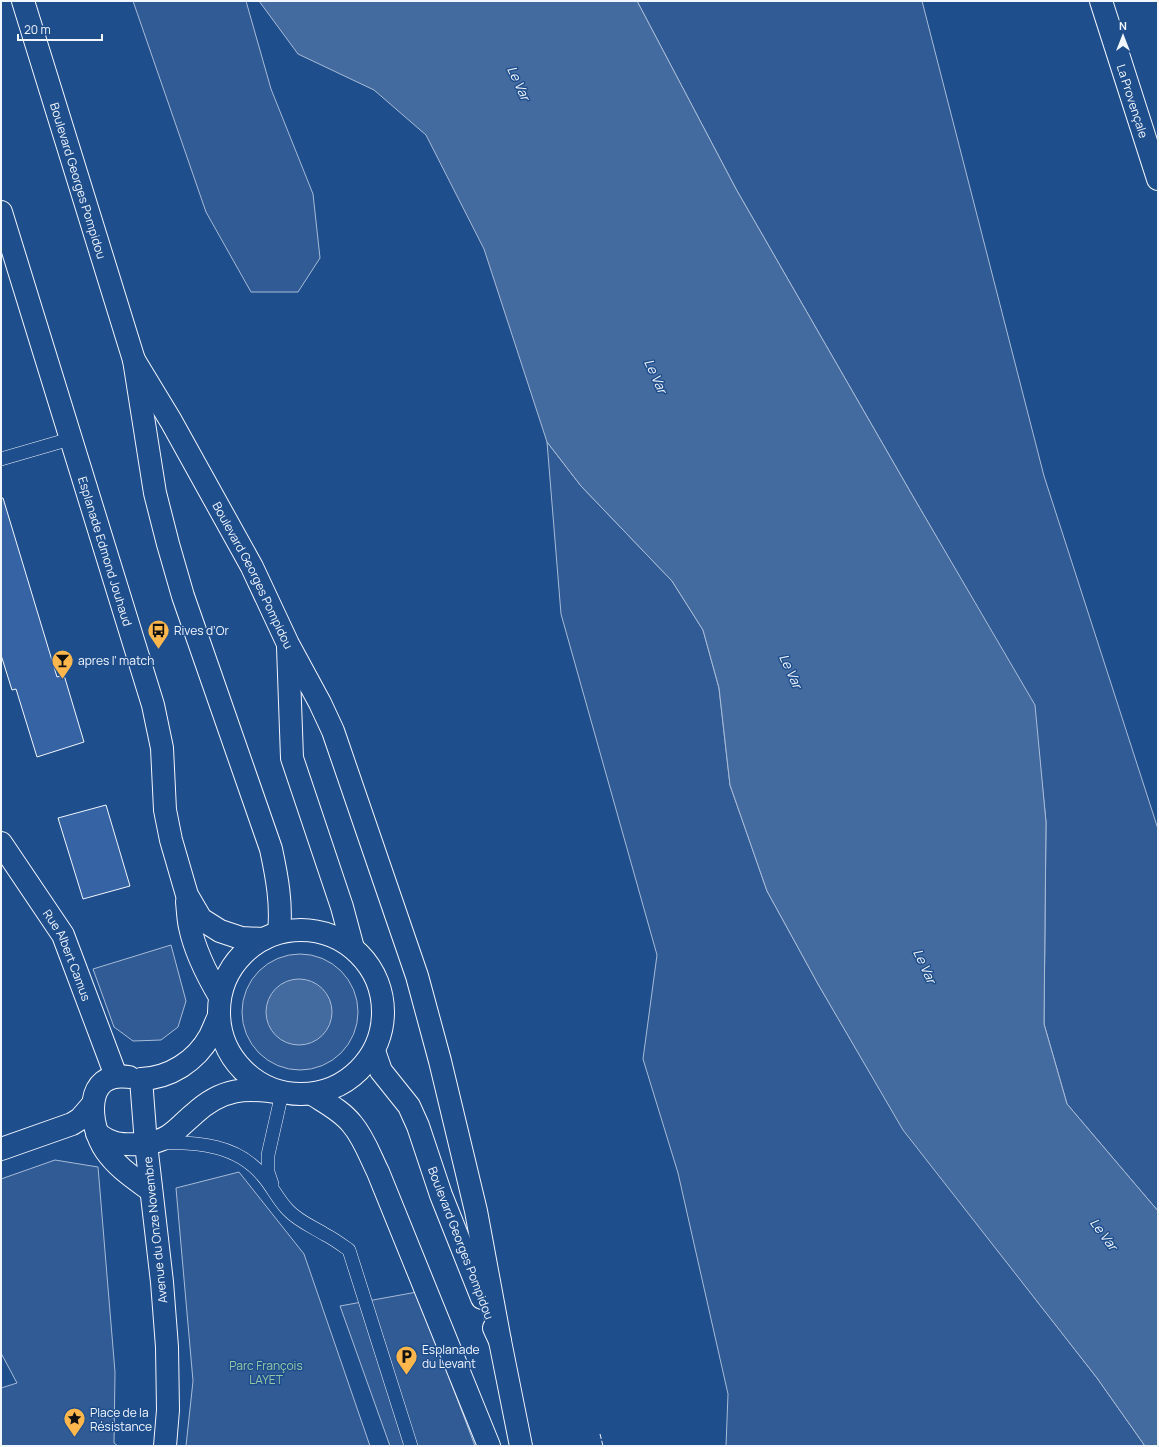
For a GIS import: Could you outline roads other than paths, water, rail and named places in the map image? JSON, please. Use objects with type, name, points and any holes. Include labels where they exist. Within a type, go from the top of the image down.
[{"type":"main road","name":"Boulevard Georges Pompidou","points":[[23,1],[134,360],[155,492],[183,596],[271,849],[278,881],[281,914],[272,936]]},
{"type":"main road","name":"La Provençale","points":[[1101,1],[1158,179]]},
{"type":"main road","name":"Esplanade Edmond Jouhaud","points":[[1,212],[158,726],[162,748],[165,810],[171,840],[187,895],[190,927],[197,951],[219,1006]]},
{"type":"main road","name":"Boulevard Georges Pompidou","points":[[134,360],[171,421],[252,567],[288,644],[292,758],[342,907],[353,948]]},
{"type":"main road","points":[[288,644],[320,703],[333,731],[417,976],[450,1098],[476,1211],[500,1341]]},
{"type":"main road","name":"Rue Albert Camus","points":[[1,843],[63,935],[116,1076]]},
{"type":"main road","name":"Esplanade Edmond Jouhaud","points":[[187,895],[201,919],[220,931],[241,938],[272,936],[305,930],[331,935],[353,948],[369,964],[379,985],[384,1007],[382,1030],[374,1051],[363,1067],[348,1080],[331,1089],[312,1094]]},
{"type":"main road","points":[[150,1190],[116,1164],[105,1150],[97,1133],[94,1119],[93,1104],[95,1094],[99,1086],[116,1076],[154,1079],[166,1075],[181,1067],[196,1054],[210,1036],[225,979],[235,962],[248,949],[272,936]]},
{"type":"main road","points":[[219,1006],[222,1037],[231,1056],[245,1072],[262,1085],[282,1092],[312,1094],[335,1108],[352,1124],[365,1144],[384,1186],[489,1446]]},
{"type":"main road","name":"Boulevard Georges Pompidou","points":[[374,1051],[381,1071],[401,1095],[412,1113],[441,1195],[500,1341],[521,1446]]},
{"type":"main road","points":[[97,1133],[106,1140],[117,1144],[146,1144],[142,1079]]},
{"type":"main road","name":"Avenue du Onze Novembre","points":[[165,1446],[168,1410],[167,1347],[162,1282],[150,1190],[146,1144],[159,1141],[171,1135],[204,1106],[220,1096],[237,1091],[259,1089],[282,1092]]},
{"type":"main road","points":[[1,1149],[72,1124],[80,1119],[93,1104]]},
{"type":"lane","points":[[1,459],[70,439]]},
{"type":"lane","points":[[274,1192],[268,1172],[268,1155],[282,1092]]},
{"type":"lane","points":[[146,1144],[205,1144],[221,1148],[238,1155],[252,1165],[262,1175],[288,1210],[305,1223],[349,1250],[411,1446]]},
{"type":"water","name":"Le Var","points":[[259,1],[637,1],[736,189],[1035,705],[1046,822],[1044,1024],[1067,1104],[1158,1211],[1158,1446],[1145,1446],[1097,1378],[903,1130],[818,984],[767,891],[730,785],[719,688],[703,630],[672,581],[581,486],[547,442],[484,249],[426,135],[374,90],[298,54]]},
{"type":"water","points":[[299,979],[312,981],[327,994],[330,999],[332,1012],[330,1025],[317,1040],[312,1043],[299,1045],[286,1043],[271,1030],[268,1025],[266,1012],[268,999],[281,984],[286,981]]},
{"type":"place","name":"Rives d’Or","points":[[158,650]]},
{"type":"place","name":"apres l' match","points":[[62,680]]},
{"type":"place","name":"Esplanade du Levant","points":[[407,1376]]},
{"type":"place","name":"Place de la Résistance","points":[[75,1438]]},
{"type":"park label","name":"Parc François LAYET","points":[[266,1372]]}]
